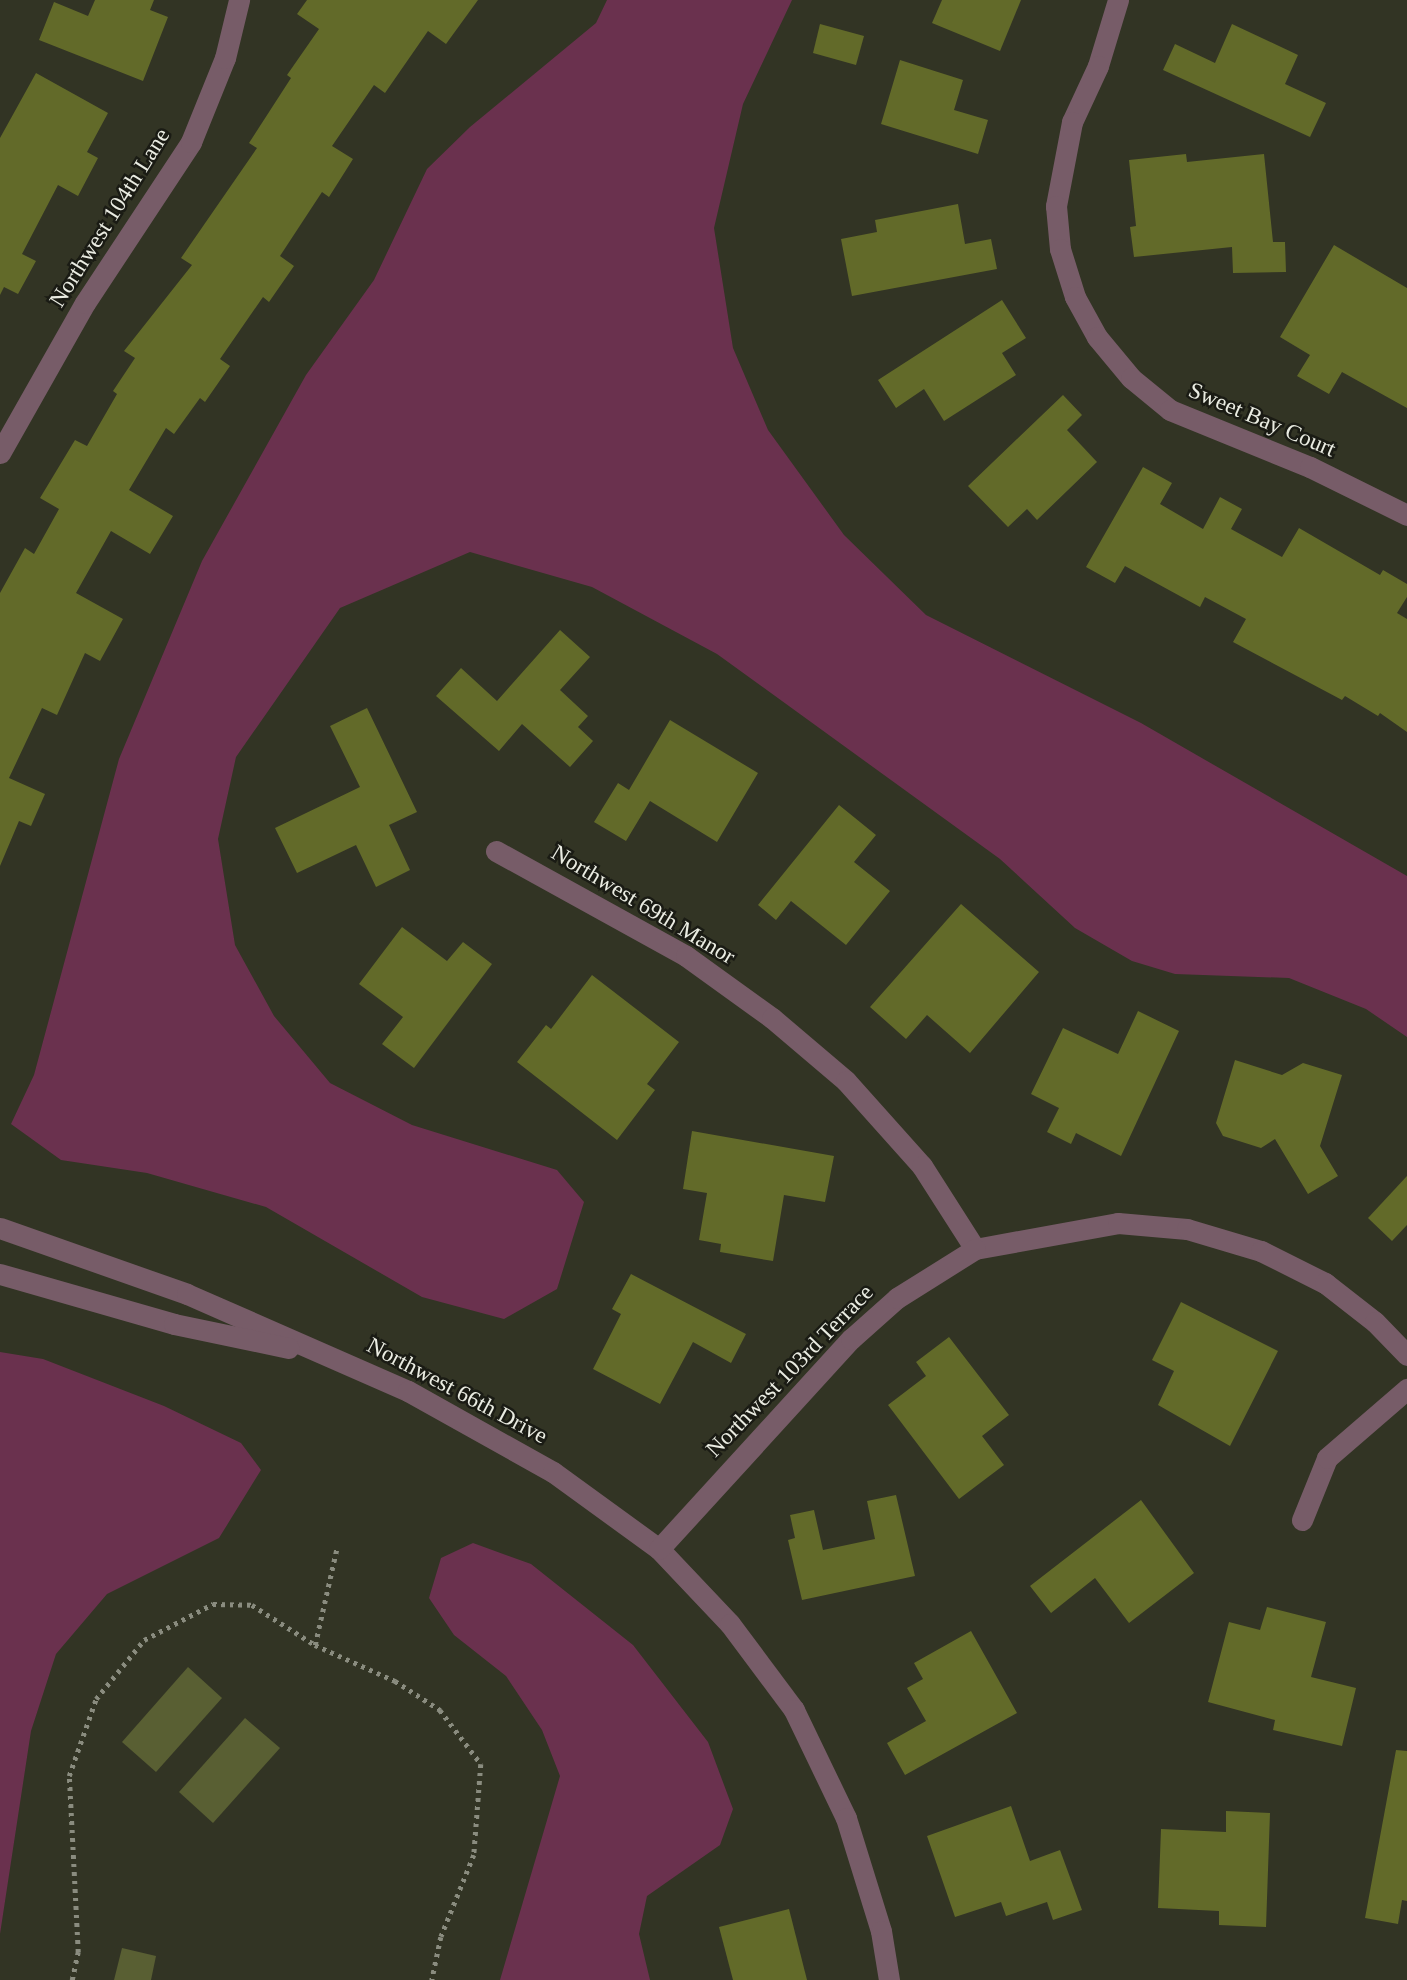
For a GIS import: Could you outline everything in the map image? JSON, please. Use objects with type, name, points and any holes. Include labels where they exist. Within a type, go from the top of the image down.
[{"type":"street","name":"Northwest 104th Lane","points":[[0,453],[85,303],[191,142],[225,58],[239,0]]},
{"type":"street","name":"Sweet Bay Court","points":[[1118,0],[1098,66],[1072,122],[1056,206],[1060,249],[1075,297],[1091,327],[1131,378],[1170,410],[1310,467],[1407,515]]},
{"type":"street","name":"Northwest 69th Manor","points":[[496,850],[686,956],[772,1018],[846,1081],[922,1166],[975,1250]]},
{"type":"street","points":[[975,1250],[1118,1223],[1187,1229],[1261,1251],[1325,1283],[1375,1322],[1407,1355]]},
{"type":"street","name":"Northwest 66th Drive","points":[[0,1228],[187,1294],[336,1358],[467,1421],[553,1472],[659,1549],[730,1624],[794,1710],[846,1818],[881,1931],[889,1980]]},
{"type":"street","name":"Northwest 103rd Terrace","points":[[659,1549],[851,1339],[897,1298],[975,1250]]},
{"type":"street","name":"Northwest 66th Drive","points":[[0,1274],[174,1324],[336,1358]]},
{"type":"street","points":[[1301,1520],[1327,1458],[1407,1389]]},
{"type":"path","points":[[315,1645],[337,1547]]},
{"type":"path","points":[[72,1980],[78,1952],[69,1776],[96,1699],[144,1640],[213,1604],[252,1605],[315,1645],[395,1681],[440,1710],[481,1764],[474,1854],[441,1937],[432,1980]]},
{"type":"green space","points":[[188,1667],[222,1698],[156,1772],[122,1742]]},
{"type":"green space","points":[[245,1718],[280,1748],[213,1823],[179,1792]]},
{"type":"green space","points":[[122,1948],[156,1956],[151,1980],[114,1980]]},
{"type":"shaded area","points":[[607,0],[792,0],[743,104],[714,228],[733,348],[768,430],[844,535],[926,615],[1141,723],[1407,876],[1407,1037],[1366,1009],[1289,978],[1175,974],[1132,961],[1075,928],[1000,859],[717,654],[592,587],[470,552],[340,608],[236,757],[218,839],[235,945],[274,1016],[330,1083],[412,1125],[557,1170],[584,1202],[557,1289],[504,1319],[422,1297],[266,1207],[147,1173],[61,1160],[11,1124],[34,1075],[119,759],[202,561],[306,375],[374,280],[427,169],[470,127],[596,23]]},
{"type":"shaded area","points":[[0,1352],[43,1359],[164,1406],[241,1443],[261,1470],[219,1538],[107,1594],[56,1654],[31,1731],[0,1934]]},
{"type":"shaded area","points":[[473,1543],[531,1564],[633,1645],[708,1742],[733,1809],[720,1845],[647,1896],[639,1934],[650,1980],[500,1980],[560,1776],[542,1730],[506,1676],[454,1635],[429,1598],[441,1558]]},
{"type":"building","points":[[95,0],[154,0],[150,10],[168,17],[143,81],[39,40],[54,2],[88,16]]},
{"type":"building","points":[[307,0],[478,0],[446,44],[428,31],[385,93],[374,85],[332,146],[353,159],[329,197],[322,192],[280,256],[294,266],[269,302],[263,297],[220,359],[230,366],[205,402],[200,398],[174,434],[166,428],[129,490],[173,516],[150,554],[111,531],[76,593],[123,619],[100,661],[85,653],[57,715],[42,708],[9,778],[45,794],[31,826],[19,821],[0,866],[0,593],[25,548],[34,554],[59,509],[40,498],[75,440],[87,446],[117,394],[113,391],[135,358],[124,351],[192,265],[181,258],[257,148],[249,143],[291,78],[287,75],[319,29],[297,14]]},
{"type":"building","points":[[942,0],[1021,0],[1000,51],[932,23]]},
{"type":"building","points":[[820,24],[864,36],[856,65],[813,53]]},
{"type":"building","points":[[1232,24],[1298,55],[1285,84],[1326,103],[1310,137],[1163,70],[1175,44],[1215,63]]},
{"type":"building","points":[[900,60],[963,80],[954,110],[988,120],[978,154],[881,124]]},
{"type":"building","points":[[36,73],[108,113],[87,152],[98,158],[78,196],[58,185],[22,254],[36,261],[18,294],[4,287],[0,295],[0,138]]},
{"type":"building","points":[[1186,154],[1187,162],[1264,154],[1273,242],[1285,242],[1286,272],[1233,273],[1232,247],[1134,257],[1130,227],[1136,226],[1129,160]]},
{"type":"building","points":[[958,204],[965,244],[991,239],[997,269],[852,296],[841,239],[877,232],[875,220]]},
{"type":"building","points":[[1334,245],[1407,288],[1407,408],[1342,372],[1329,394],[1297,376],[1310,355],[1280,337]]},
{"type":"building","points":[[1002,300],[1026,338],[1002,353],[1016,375],[944,421],[924,389],[896,408],[878,380]]},
{"type":"building","points":[[1063,395],[1082,415],[1067,430],[1097,462],[1037,520],[1027,509],[1008,527],[968,486]]},
{"type":"building","points":[[1143,467],[1172,483],[1160,504],[1203,529],[1220,497],[1242,509],[1231,529],[1282,557],[1299,528],[1380,575],[1383,570],[1407,584],[1407,597],[1397,613],[1407,619],[1407,732],[1380,713],[1378,716],[1345,696],[1342,700],[1233,642],[1246,619],[1205,597],[1200,607],[1125,566],[1115,583],[1086,567]]},
{"type":"building","points":[[560,630],[590,657],[560,690],[588,716],[578,727],[593,741],[570,767],[522,724],[499,751],[436,696],[461,668],[497,701]]},
{"type":"building","points":[[367,708],[417,812],[389,825],[410,870],[376,887],[356,845],[297,873],[275,828],[360,787],[330,726]]},
{"type":"building","points":[[670,720],[758,773],[717,842],[650,801],[626,841],[594,822],[618,783],[629,790]]},
{"type":"building","points":[[839,805],[876,835],[854,862],[890,891],[846,945],[791,901],[776,920],[758,905]]},
{"type":"building","points":[[961,904],[1039,972],[970,1053],[927,1015],[906,1039],[870,1007]]},
{"type":"building","points":[[402,927],[447,961],[463,942],[492,964],[414,1068],[382,1044],[403,1017],[359,984]]},
{"type":"building","points":[[592,975],[679,1042],[647,1084],[655,1090],[617,1140],[517,1062],[546,1025],[551,1029]]},
{"type":"building","points":[[1138,1011],[1179,1031],[1121,1156],[1076,1133],[1071,1144],[1047,1132],[1059,1108],[1031,1094],[1063,1028],[1118,1054]]},
{"type":"building","points":[[1235,1060],[1282,1075],[1303,1063],[1342,1075],[1320,1146],[1338,1176],[1308,1194],[1275,1139],[1261,1148],[1223,1136],[1216,1123]]},
{"type":"building","points":[[692,1131],[834,1156],[825,1202],[784,1195],[773,1261],[720,1252],[721,1244],[699,1240],[707,1193],[683,1189]]},
{"type":"building","points":[[1407,1176],[1407,1225],[1392,1241],[1368,1218]]},
{"type":"building","points":[[631,1274],[746,1334],[731,1363],[693,1342],[660,1404],[593,1369],[621,1314],[612,1309]]},
{"type":"building","points":[[1181,1302],[1278,1351],[1230,1446],[1158,1405],[1174,1371],[1152,1360]]},
{"type":"building","points":[[949,1337],[1009,1415],[982,1436],[1004,1465],[959,1499],[888,1405],[926,1376],[916,1362]]},
{"type":"building","points":[[896,1495],[915,1576],[802,1600],[788,1540],[795,1538],[790,1515],[814,1510],[823,1550],[875,1539],[867,1501]]},
{"type":"building","points":[[1141,1500],[1194,1573],[1129,1623],[1095,1578],[1051,1613],[1030,1586]]},
{"type":"building","points":[[1267,1607],[1326,1622],[1311,1677],[1356,1688],[1342,1746],[1273,1730],[1275,1720],[1208,1702],[1229,1622],[1260,1630]]},
{"type":"building","points":[[971,1631],[1017,1713],[905,1775],[887,1743],[926,1721],[907,1688],[923,1679],[914,1663]]},
{"type":"building","points":[[1396,1750],[1407,1751],[1407,1901],[1402,1900],[1398,1924],[1365,1918]]},
{"type":"building","points":[[1011,1806],[1030,1861],[1060,1850],[1082,1910],[1053,1920],[1047,1902],[1006,1916],[1001,1902],[955,1917],[927,1836]]},
{"type":"building","points":[[1226,1811],[1270,1813],[1266,1927],[1219,1925],[1219,1911],[1158,1908],[1161,1829],[1226,1832]]},
{"type":"building","points":[[789,1909],[807,1980],[733,1980],[719,1927]]}]
